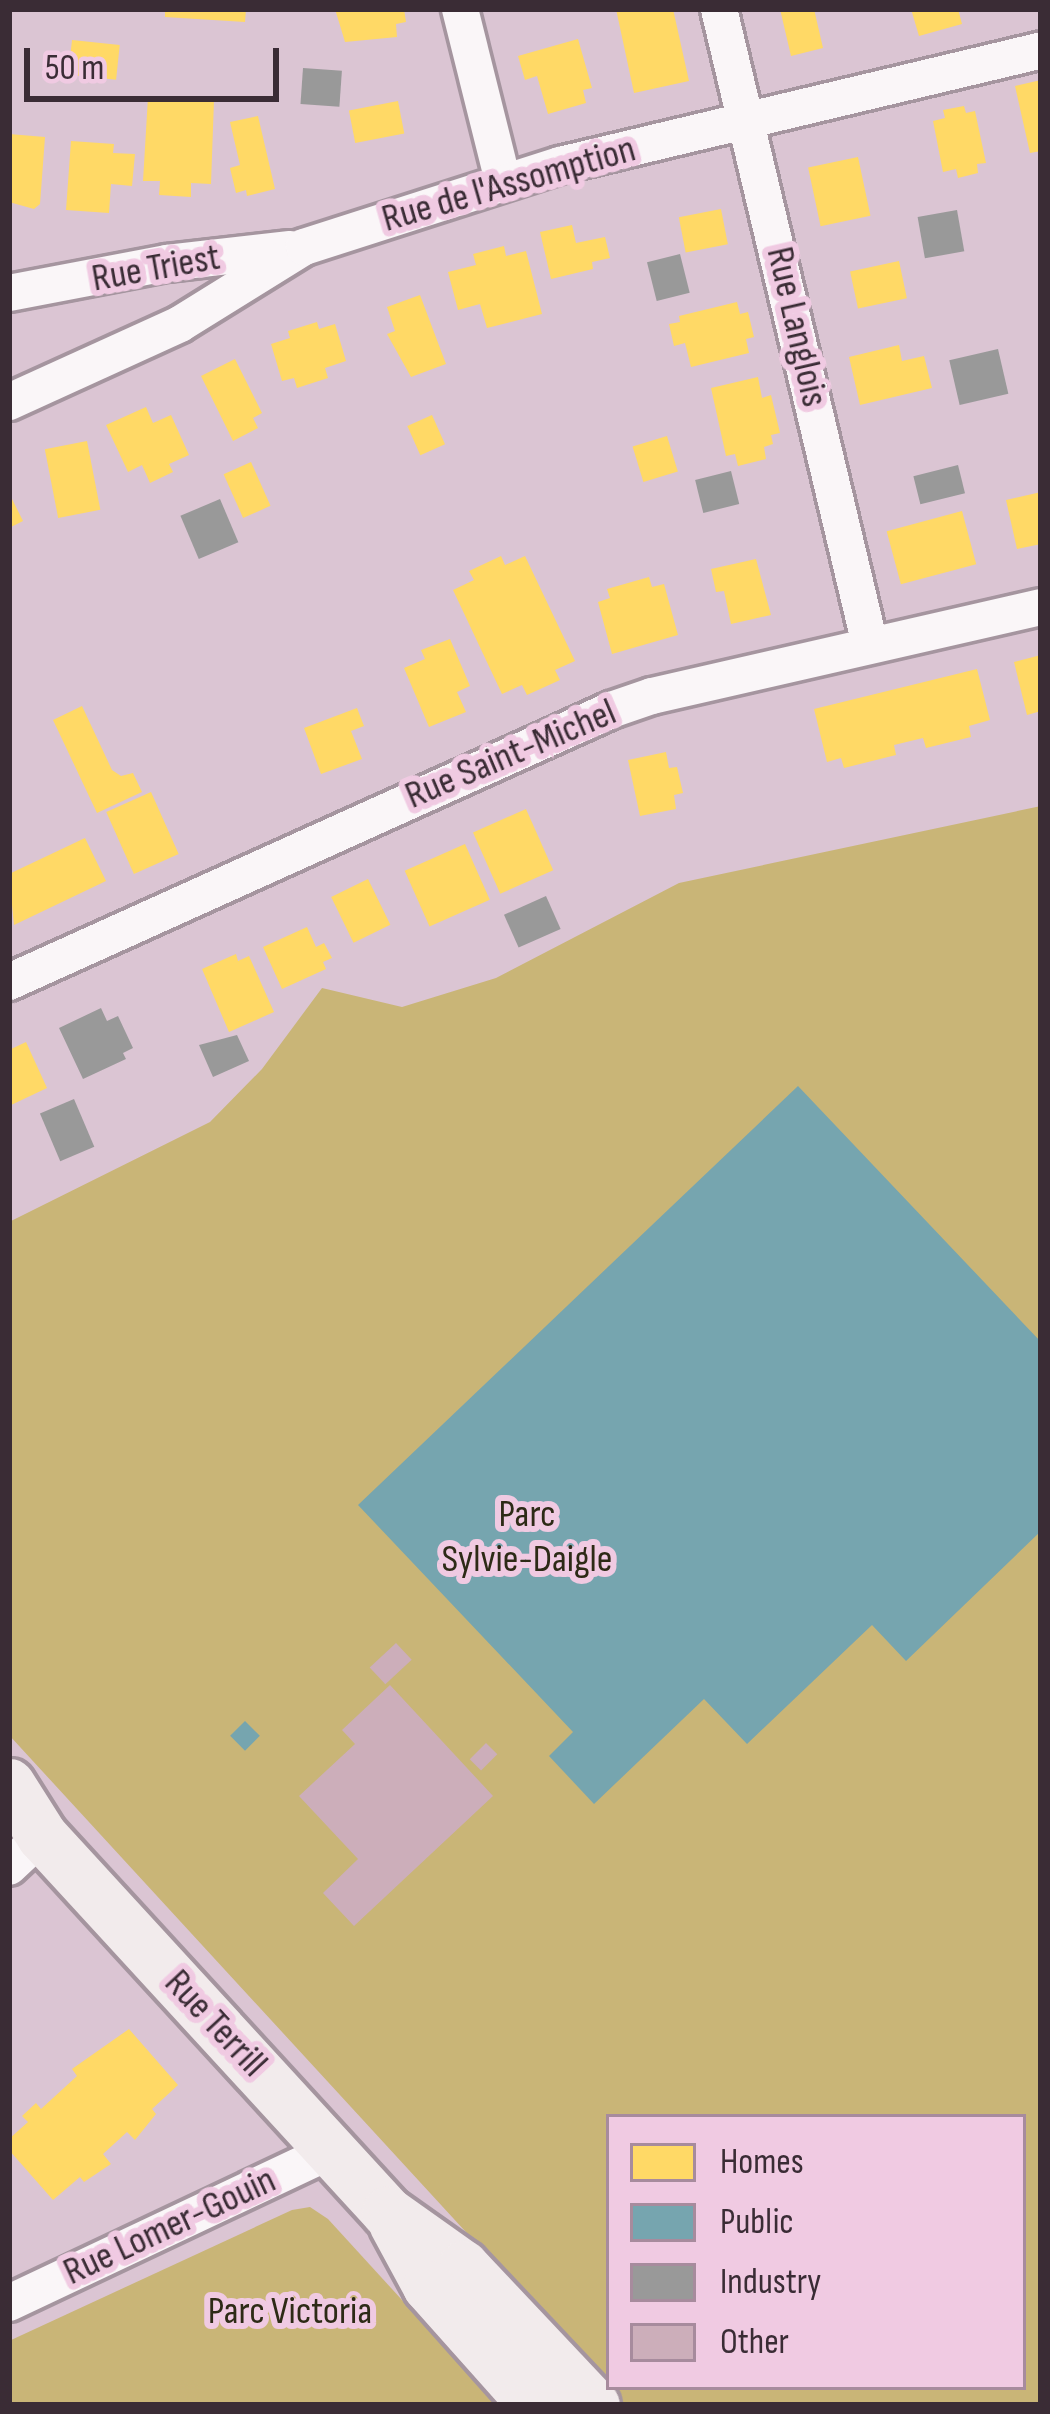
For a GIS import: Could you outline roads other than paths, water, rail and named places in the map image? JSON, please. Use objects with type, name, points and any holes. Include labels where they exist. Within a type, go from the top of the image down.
[{"type":"street","points":[[460,9],[503,181]]},
{"type":"street","name":"Rue Langlois","points":[[719,9],[871,645]]},
{"type":"street","name":"Rue de l'Assomption","points":[[9,402],[180,325],[304,247],[503,181],[1041,50]]},
{"type":"street","name":"Rue Triest","points":[[9,292],[167,263],[304,247]]},
{"type":"street","name":"Rue Saint-Michel","points":[[9,982],[565,728],[652,696],[1041,607]]},
{"type":"street","name":"Rue Terrill","points":[[9,1784],[20,1840],[388,2212],[464,2266],[594,2405]]},
{"type":"street","name":"Rue Lomer-Gouin","points":[[9,2303],[331,2151]]},
{"type":"street","name":"Rue Terrill","points":[[388,2212],[428,2286],[534,2405]]},
{"type":"park label","name":"Parc Sylvie-Daigle","points":[[527,1538]]},
{"type":"park label","name":"Parc Victoria","points":[[290,2312]]}]
